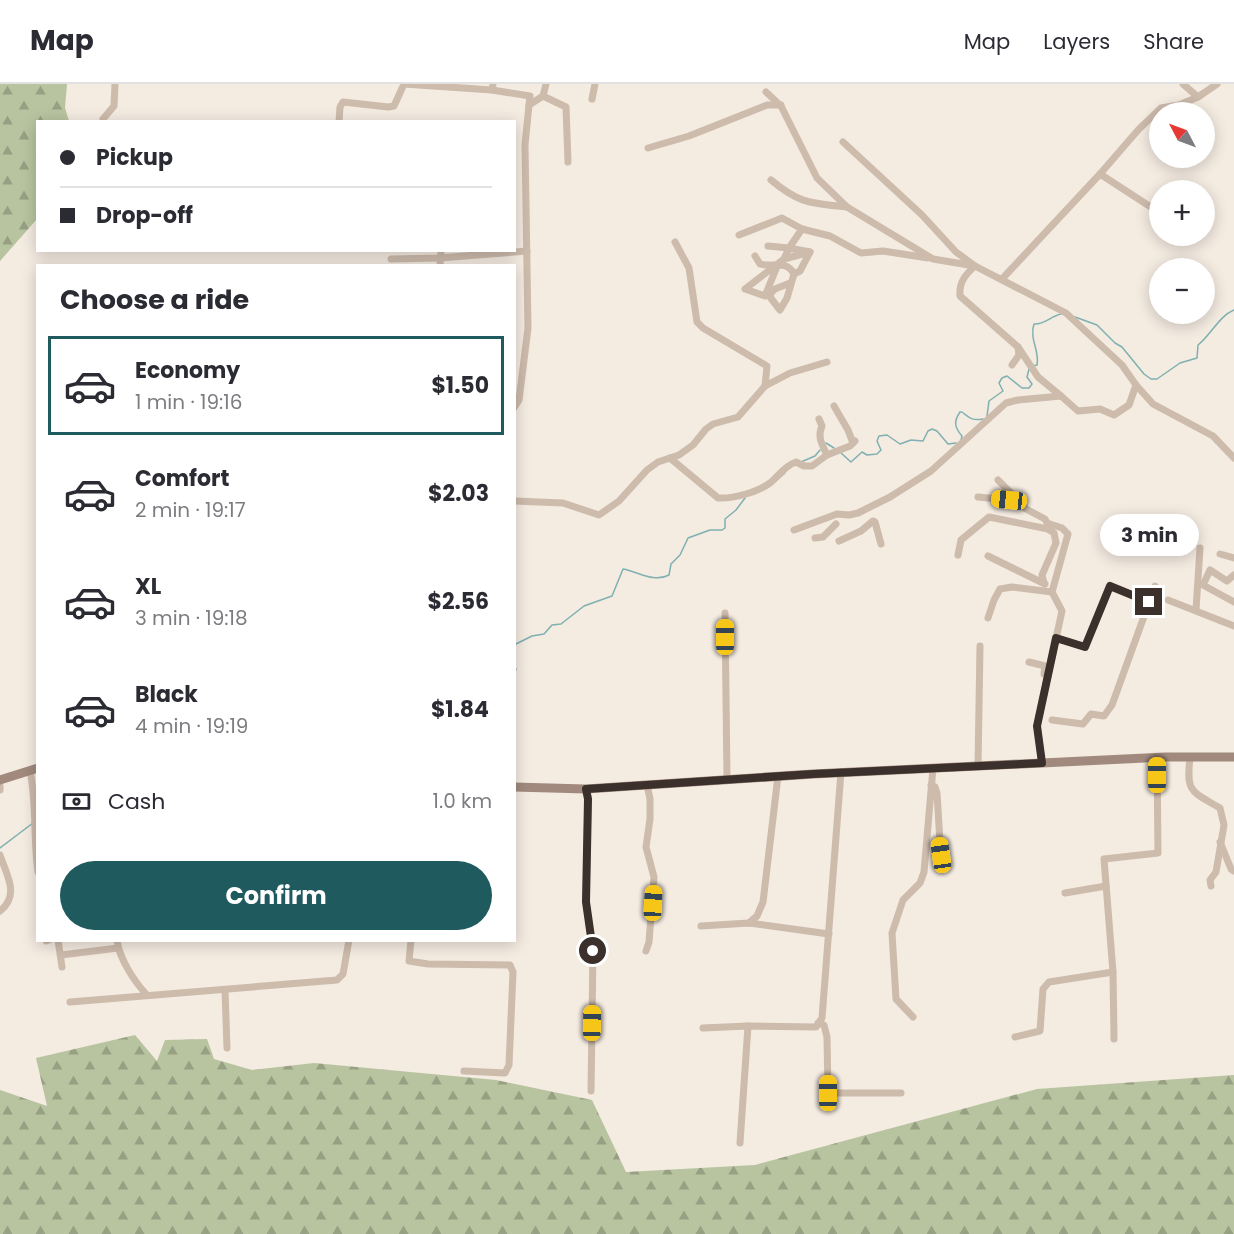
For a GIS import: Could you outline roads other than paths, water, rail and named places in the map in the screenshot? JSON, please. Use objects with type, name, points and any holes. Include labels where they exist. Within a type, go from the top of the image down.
[{"type":"main road","points":[[516,787],[586,789],[841,772],[1157,757],[1234,758]]},
{"type":"main road","points":[[0,780],[34,770]]},
{"type":"street","points":[[103,119],[114,106],[116,84]]},
{"type":"street","points":[[339,120],[340,107],[343,102],[394,106],[404,84],[493,87],[530,96],[525,145],[527,347],[519,400],[516,405]]},
{"type":"street","points":[[529,105],[543,96],[546,84]]},
{"type":"street","points":[[591,99],[595,84]]},
{"type":"street","points":[[1183,84],[1198,97]]},
{"type":"street","points":[[1191,102],[1216,84]]},
{"type":"street","points":[[765,88],[781,106],[817,178],[847,207],[933,259]]},
{"type":"street","points":[[543,96],[566,107],[568,162]]},
{"type":"street","points":[[648,148],[689,136],[766,105],[781,106]]},
{"type":"street","points":[[1002,279],[1149,119]]},
{"type":"street","points":[[843,142],[922,215],[956,252],[975,266],[1066,313],[1122,365],[1153,404],[1214,436],[1234,458]]},
{"type":"street","points":[[1100,174],[1149,206]]},
{"type":"street","points":[[771,180],[785,192],[806,203],[847,207]]},
{"type":"street","points":[[739,235],[782,218],[802,229],[830,236],[861,254],[883,251],[975,266]]},
{"type":"street","points":[[781,261],[745,289],[765,296],[781,261],[802,229]]},
{"type":"street","points":[[675,242],[689,268],[697,322],[703,328],[767,366],[765,386]]},
{"type":"street","points":[[768,246],[810,252]]},
{"type":"street","points":[[516,252],[526,251]]},
{"type":"street","points":[[392,259],[441,258],[514,252]]},
{"type":"street","points":[[754,255],[760,264],[772,266],[810,252]]},
{"type":"street","points":[[790,283],[794,273],[800,271],[810,252]]},
{"type":"street","points":[[781,261],[794,273]]},
{"type":"street","points":[[975,266],[964,276],[960,296],[1018,347],[1038,376],[1078,411],[1100,409],[1114,415],[1129,405],[1136,385]]},
{"type":"street","points":[[1012,365],[1019,355],[1018,347]]},
{"type":"street","points":[[516,501],[563,503],[599,514],[619,501],[647,470],[658,462],[679,455],[693,445],[713,424],[738,417],[765,386],[790,373],[827,362]]},
{"type":"street","points":[[794,530],[837,514],[858,513],[890,497],[932,471],[1006,403],[1061,396]]},
{"type":"street","points":[[670,458],[718,498],[729,499],[767,485],[790,464],[796,462],[808,467],[827,455],[850,446],[854,442],[834,406]]},
{"type":"street","points":[[819,419],[822,426],[819,432],[820,440],[827,455]]},
{"type":"street","points":[[998,480],[1029,511]]},
{"type":"street","points":[[978,497],[1009,500],[1062,528],[1068,534],[1053,590]]},
{"type":"street","points":[[958,555],[961,540],[989,517],[1048,529],[1054,533],[1056,543],[1042,575],[1044,583]]},
{"type":"street","points":[[839,541],[855,534],[873,521],[881,544]]},
{"type":"street","points":[[815,538],[823,537],[836,524]]},
{"type":"street","points":[[1196,610],[1200,548]]},
{"type":"street","points":[[1220,554],[1234,558]]},
{"type":"street","points":[[988,556],[1044,583],[1053,590],[1062,611],[1037,726],[1042,763]]},
{"type":"street","points":[[1234,575],[1227,581],[1210,570],[1203,585],[1234,602]]},
{"type":"street","points":[[1056,638],[1085,647],[1110,586],[1149,602]]},
{"type":"street","points":[[1052,720],[1083,724],[1092,714],[1104,717],[1112,705],[1155,586]]},
{"type":"street","points":[[988,618],[1000,589],[1012,587],[1053,590]]},
{"type":"street","points":[[1168,600],[1234,626]]},
{"type":"street","points":[[725,614],[727,779]]},
{"type":"street","points":[[978,766],[980,646]]},
{"type":"street","points":[[1029,662],[1046,668],[1035,714],[1039,718]]},
{"type":"street","points":[[1114,1039],[1113,972],[1104,859],[1158,853],[1157,757]]},
{"type":"street","points":[[1190,757],[1187,779],[1192,791],[1220,808],[1224,825],[1216,872],[1210,880],[1211,886]]},
{"type":"street","points":[[913,1017],[896,999],[892,933],[903,900],[920,883],[924,872],[933,768]]},
{"type":"street","points":[[34,770],[36,854]]},
{"type":"street","points":[[703,1029],[748,1026],[816,1027],[822,1018],[841,772]]},
{"type":"street","points":[[749,923],[756,916],[762,902],[778,776]]},
{"type":"street","points":[[646,951],[649,942],[654,877],[646,847],[650,819],[647,785]]},
{"type":"street","points":[[931,785],[935,787],[937,793],[943,869]]},
{"type":"street","points":[[586,789],[588,799],[586,902],[593,951],[591,1091]]},
{"type":"street","points":[[1220,842],[1231,869],[1234,871]]},
{"type":"street","points":[[0,855],[12,894],[8,904],[0,911]]},
{"type":"street","points":[[1065,893],[1106,886]]},
{"type":"street","points":[[701,926],[749,923],[829,934]]},
{"type":"street","points":[[58,942],[62,967]]},
{"type":"street","points":[[70,1002],[337,980],[343,974],[349,942]]},
{"type":"street","points":[[411,942],[409,961],[428,964],[510,965],[513,972],[509,1065],[505,1073],[464,1071]]},
{"type":"street","points":[[61,956],[117,944],[134,979],[146,994]]},
{"type":"street","points":[[1015,1037],[1040,1031],[1043,989],[1049,982],[1113,972]]},
{"type":"street","points":[[225,990],[227,1048]]},
{"type":"street","points":[[818,1023],[824,1026],[827,1037],[828,1093],[901,1092]]},
{"type":"street","points":[[740,1143],[748,1026]]},
{"type":"waterway","points":[[1075,317],[1097,325],[1122,347],[1144,374],[1151,379],[1157,379],[1180,363],[1197,358],[1198,345],[1224,317],[1234,310]]},
{"type":"waterway","points":[[1033,366],[1037,365],[1038,360],[1033,335],[1034,324],[1061,314]]},
{"type":"waterway","points":[[987,416],[989,401],[1003,391],[999,383],[1002,378],[1007,376],[1022,388],[1029,388],[1032,384],[1027,377],[1029,369]]},
{"type":"waterway","points":[[961,440],[962,436],[956,425],[960,412],[974,419],[983,419]]},
{"type":"waterway","points":[[841,453],[851,462],[862,452],[867,455],[877,454],[881,450],[877,441],[879,436],[887,435],[900,444],[911,440],[923,441],[928,431],[932,429],[937,431],[948,444],[956,443]]},
{"type":"waterway","points":[[826,443],[834,448]]},
{"type":"waterway","points":[[801,462],[815,456],[820,450]]},
{"type":"waterway","points":[[771,485],[785,473]]},
{"type":"waterway","points":[[516,644],[532,636],[544,634],[552,625],[561,624],[584,606],[612,596],[623,569],[658,578],[669,575],[671,564],[680,555],[688,538],[710,530],[725,528],[725,519],[745,498]]},
{"type":"waterway","points":[[0,848],[33,823]]}]
